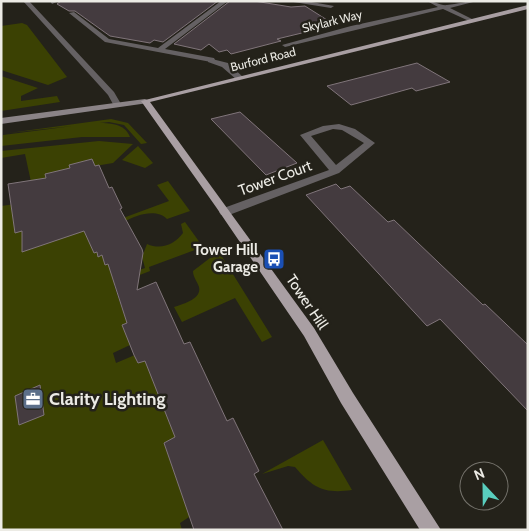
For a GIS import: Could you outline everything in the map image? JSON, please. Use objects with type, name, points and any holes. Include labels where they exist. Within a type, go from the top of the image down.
[{"type":"main road","name":"Burford Road","points":[[1,121],[145,101],[528,7]]},
{"type":"main road","name":"Tower Hill","points":[[145,101],[309,332],[347,398],[431,530]]},
{"type":"street","points":[[26,1],[111,94],[117,104]]},
{"type":"street","points":[[159,50],[225,1]]},
{"type":"street","points":[[290,1],[331,6]]},
{"type":"street","points":[[430,1],[471,20]]},
{"type":"street","name":"Skylark Way","points":[[285,45],[351,28],[474,1]]},
{"type":"street","points":[[72,13],[107,41],[211,60],[225,65],[240,78]]},
{"type":"street","name":"Tower Court","points":[[225,212],[335,171],[370,144],[344,127],[332,125],[304,135],[335,171]]},
{"type":"green space","points":[[22,23],[27,25],[67,77],[48,85],[1,70],[1,26]]},
{"type":"green space","points":[[1,76],[38,88],[21,96],[21,101],[57,96],[60,102],[1,111]]},
{"type":"green space","points":[[111,119],[128,123],[147,143],[141,144],[124,125],[109,122],[9,133]]},
{"type":"green space","points":[[96,123],[120,126],[128,132],[130,137],[82,137],[1,146],[3,135]]},
{"type":"green space","points":[[99,141],[133,144],[113,163],[95,166],[92,159],[70,165],[70,168],[46,174],[76,196],[112,187],[94,253],[97,252],[98,256],[102,255],[117,262],[122,276],[145,268],[142,257],[147,244],[162,246],[176,241],[183,233],[181,224],[185,222],[203,247],[149,267],[150,271],[114,285],[127,323],[122,325],[145,338],[113,353],[116,363],[135,355],[138,363],[145,361],[188,431],[164,443],[186,506],[218,498],[180,523],[182,530],[1,530],[1,206],[23,203],[31,182],[25,154],[1,158],[1,151]]},
{"type":"green space","points":[[138,146],[153,163],[145,168],[122,160]]},
{"type":"green space","points":[[168,181],[190,211],[167,219],[157,214],[146,214],[124,222],[123,218],[169,201],[157,185]]},
{"type":"green space","points":[[221,255],[272,337],[262,342],[235,298],[182,322],[174,307],[198,295],[199,287],[193,271],[210,258]]},
{"type":"green space","points":[[323,440],[352,490],[334,491],[320,488],[308,480],[295,467],[288,466],[262,474]]},
{"type":"building","points":[[61,1],[218,1],[163,42],[154,40],[150,43],[110,36],[75,11],[69,11],[57,4]]},
{"type":"building","points":[[230,1],[254,1],[291,7],[305,6],[335,25],[277,39],[281,41],[231,54],[227,50],[219,52],[209,44],[201,50],[174,44]]},
{"type":"building","points":[[417,63],[450,82],[416,91],[412,88],[351,105],[327,86]]},
{"type":"building","points":[[240,112],[297,163],[266,175],[211,119]]},
{"type":"building","points":[[92,159],[95,166],[99,165],[109,188],[112,187],[122,208],[120,209],[142,249],[137,290],[156,282],[184,344],[190,342],[227,421],[233,418],[259,471],[254,474],[283,530],[194,530],[164,443],[175,437],[145,361],[138,363],[122,325],[127,323],[108,264],[105,265],[102,255],[98,257],[97,252],[94,253],[84,231],[22,252],[22,231],[15,233],[8,184],[46,178],[45,174],[70,168],[69,165]]},
{"type":"building","points":[[336,184],[341,189],[350,186],[388,222],[394,220],[528,345],[528,411],[440,319],[427,326],[306,195]]},
{"type":"building","points":[[40,385],[44,415],[19,425],[15,396]]},
{"type":"place","name":"Tower Hill Garage","points":[[274,259]]},
{"type":"place","name":"Clarity Lighting","points":[[33,399]]}]
